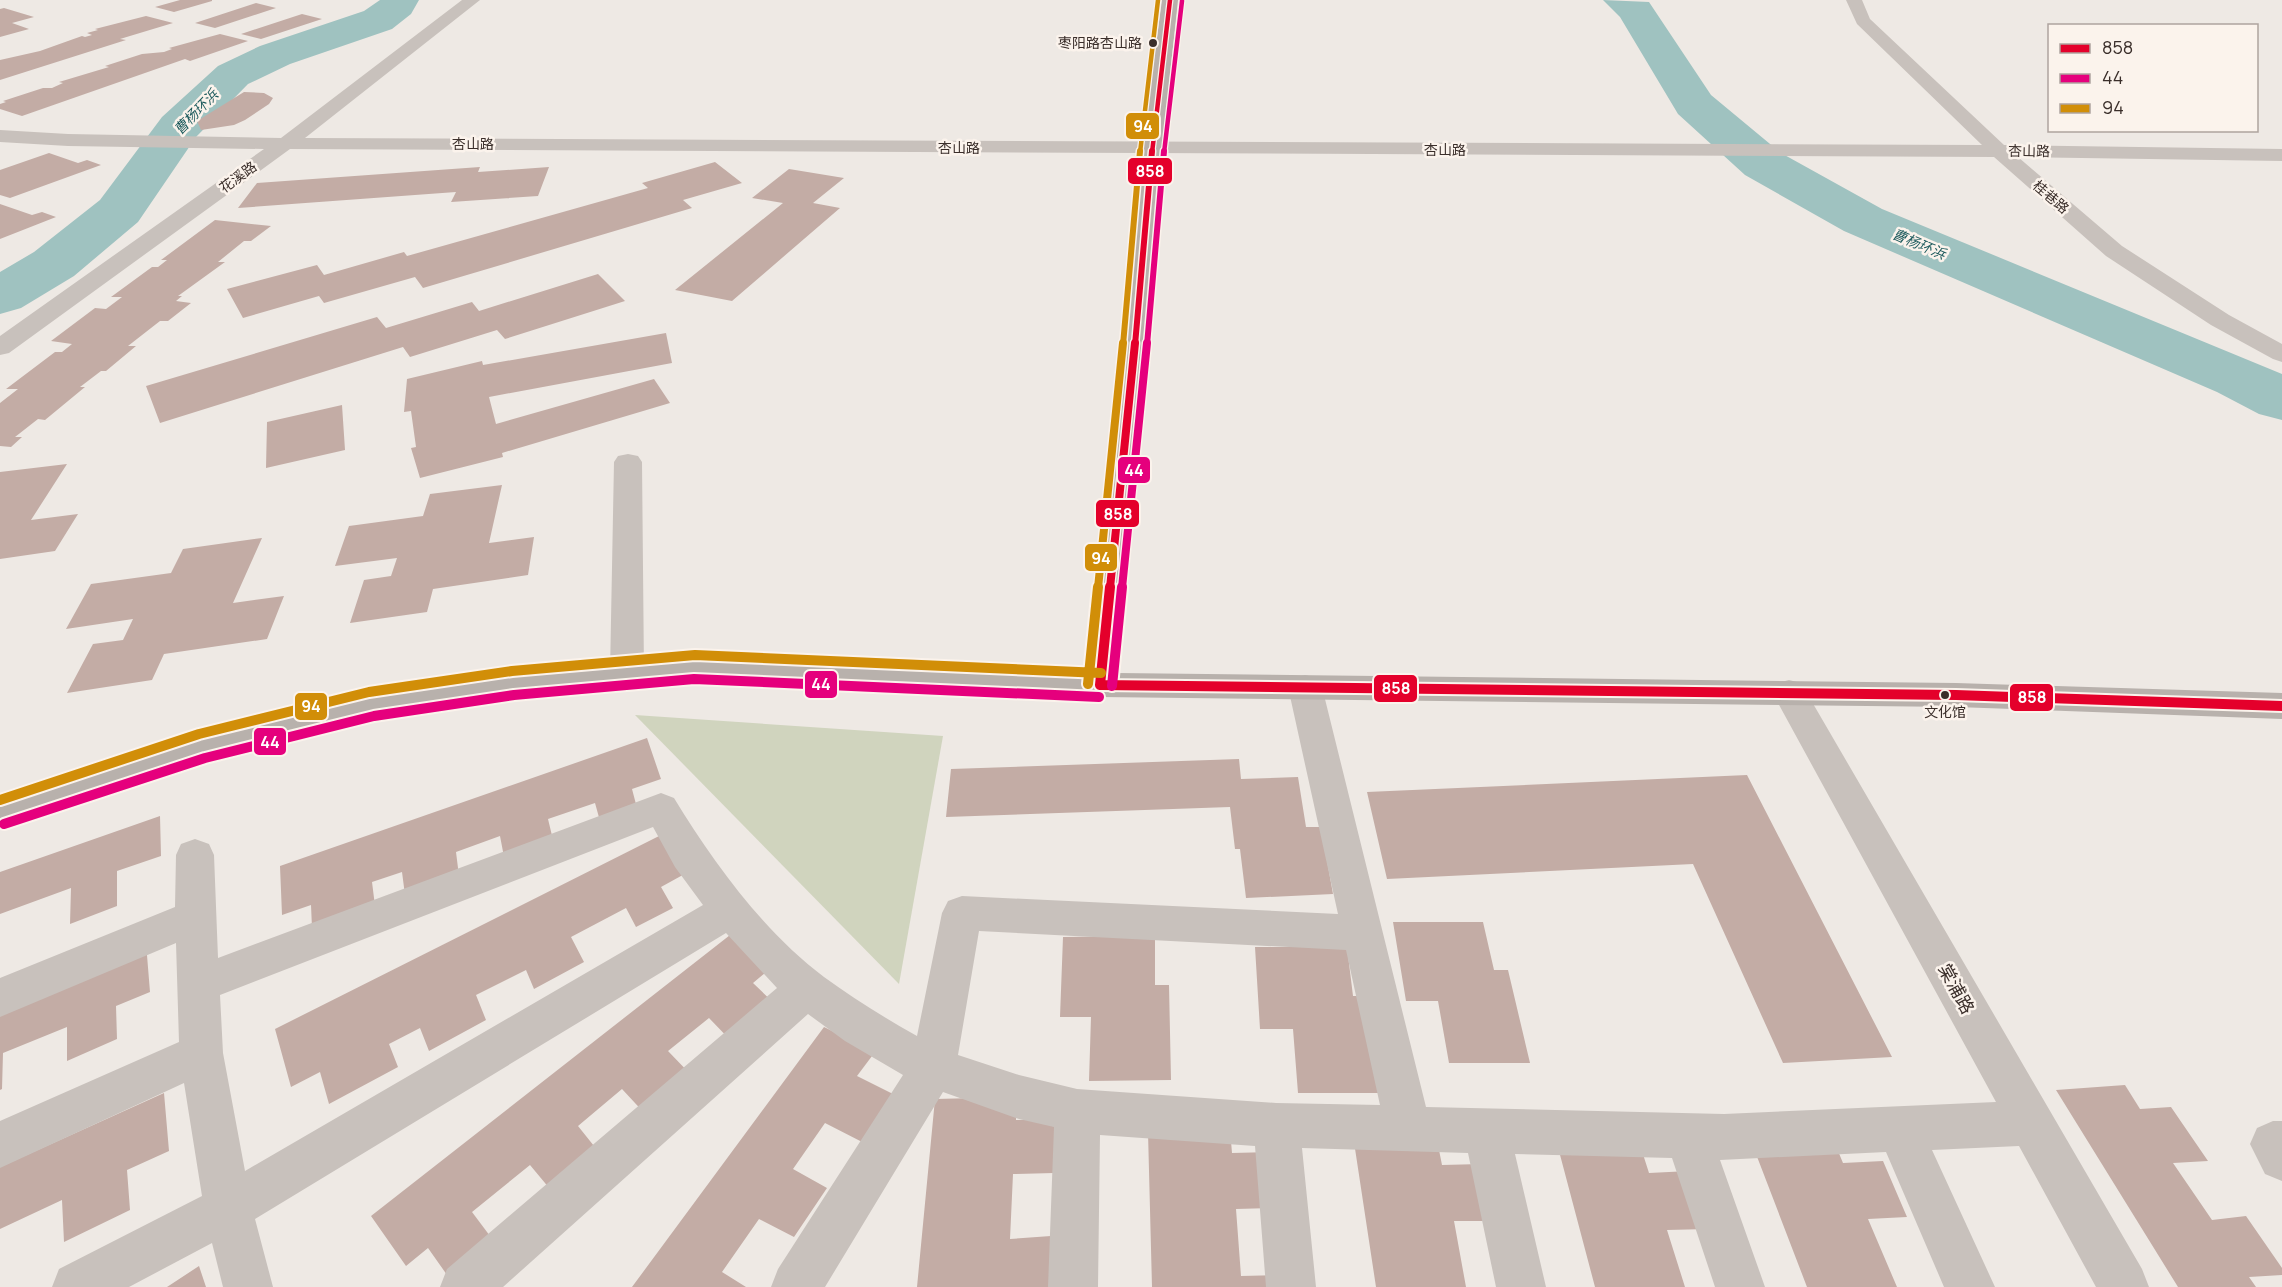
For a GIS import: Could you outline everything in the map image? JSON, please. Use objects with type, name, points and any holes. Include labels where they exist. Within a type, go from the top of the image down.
[{"type":"street","name":"花溪路","points":[[0,348],[286,143],[472,0]]},
{"type":"street","points":[[1100,685],[1138,316],[1152,149],[1170,0]]},
{"type":"street","name":"桂巷路","points":[[1854,0],[1863,21],[1999,151],[2114,251],[2220,320],[2282,354]]},
{"type":"street","name":"杏山路","points":[[0,136],[139,142],[1152,149],[1999,151],[2282,156]]},
{"type":"street","points":[[627,673],[628,462]]},
{"type":"street","points":[[0,813],[202,746],[372,704],[513,683],[694,667],[1100,685],[1968,695],[2282,706]]},
{"type":"street","points":[[1305,687],[1409,1130]]},
{"type":"street","name":"棠浦路","points":[[1789,692],[2124,1287]]},
{"type":"street","points":[[197,985],[661,808],[689,856],[730,910],[770,954],[807,989],[860,1028],[933,1068],[1019,1097],[1077,1112],[1276,1125],[1724,1137],[2031,1123]]},
{"type":"street","points":[[195,855],[197,985],[201,1053],[228,1208],[248,1287]]},
{"type":"street","points":[[77,1287],[228,1208],[730,910]]},
{"type":"street","points":[[796,1287],[933,1068],[962,913],[1363,933]]},
{"type":"street","points":[[0,998],[195,917]]},
{"type":"street","points":[[465,1287],[807,989]]},
{"type":"street","points":[[0,1145],[201,1053]]},
{"type":"street","points":[[1073,1287],[1077,1112]]},
{"type":"street","points":[[1276,1125],[1291,1287]]},
{"type":"street","points":[[1899,1129],[1970,1287]]},
{"type":"street","points":[[1487,1132],[1521,1287]]},
{"type":"street","points":[[1688,1136],[1740,1287]]},
{"type":"street","points":[[2282,1144],[2273,1144],[2282,1158]]},
{"type":"green space","points":[[635,715],[943,736],[899,984]]},
{"type":"building","points":[[180,0],[212,1],[174,12],[155,7]]},
{"type":"building","points":[[256,3],[276,8],[215,28],[195,23]]},
{"type":"building","points":[[4,8],[34,17],[12,23],[29,29],[0,37],[0,9]]},
{"type":"building","points":[[302,14],[322,19],[261,39],[241,34]]},
{"type":"building","points":[[146,16],[173,23],[0,80],[0,60],[40,51],[82,36],[92,35],[87,33],[98,30],[95,29]]},
{"type":"building","points":[[220,34],[248,41],[190,61],[185,59],[22,116],[0,109],[0,104],[6,102],[3,101],[43,88],[52,88],[63,83],[59,82],[109,67],[105,66],[142,54],[164,52],[172,49],[169,48]]},
{"type":"building","points":[[244,92],[264,93],[273,98],[269,104],[234,125],[201,130],[197,121]]},
{"type":"building","points":[[49,153],[78,163],[87,160],[101,165],[10,198],[0,195],[0,170]]},
{"type":"building","points":[[715,162],[742,183],[683,200],[692,208],[423,288],[415,277],[324,303],[319,296],[243,318],[227,289],[317,265],[324,275],[404,252],[407,256],[648,188],[642,183]]},
{"type":"building","points":[[480,167],[478,172],[549,167],[538,196],[451,202],[456,192],[238,208],[257,183]]},
{"type":"building","points":[[789,169],[844,178],[813,203],[840,208],[732,301],[675,290],[783,203],[752,198]]},
{"type":"building","points":[[0,204],[32,215],[42,212],[56,217],[0,239]]},
{"type":"building","points":[[215,220],[271,226],[251,241],[244,241],[218,262],[225,262],[178,296],[182,296],[176,301],[191,303],[168,321],[160,321],[128,346],[136,346],[106,371],[101,371],[80,387],[85,387],[45,420],[38,419],[15,437],[22,437],[11,447],[0,446],[0,403],[18,389],[6,389],[55,352],[62,352],[72,344],[51,341],[95,308],[106,309],[122,297],[111,297],[152,267],[158,267],[167,260],[161,260]]},
{"type":"building","points":[[598,274],[625,301],[505,339],[497,330],[410,357],[403,347],[160,423],[146,386],[377,317],[386,328],[472,302],[479,311]]},
{"type":"building","points":[[666,333],[672,363],[489,397],[496,424],[654,379],[670,403],[502,453],[503,457],[420,478],[411,448],[416,447],[411,411],[404,412],[407,379],[482,361],[483,365]]},
{"type":"building","points":[[342,405],[345,450],[266,468],[267,422]]},
{"type":"building","points":[[67,464],[31,520],[78,514],[55,551],[0,559],[0,472]]},
{"type":"building","points":[[502,485],[489,543],[534,537],[528,575],[433,589],[427,612],[350,623],[364,580],[391,576],[397,558],[335,566],[349,526],[423,516],[430,494]]},
{"type":"building","points":[[262,538],[233,603],[284,596],[267,639],[164,654],[152,680],[67,693],[93,644],[123,640],[133,619],[66,629],[91,584],[171,573],[183,549]]},
{"type":"building","points":[[647,738],[661,779],[632,789],[637,808],[600,821],[595,803],[548,819],[554,844],[505,862],[500,836],[456,852],[459,876],[405,895],[402,872],[372,882],[375,906],[312,928],[311,905],[282,915],[280,866]]},
{"type":"building","points":[[1239,759],[1241,779],[1298,777],[1306,827],[1321,827],[1333,894],[1246,898],[1240,849],[1235,849],[1230,807],[946,817],[951,769]]},
{"type":"building","points":[[1747,775],[1892,1057],[1783,1063],[1693,864],[1387,879],[1367,792]]},
{"type":"building","points":[[160,816],[161,856],[117,871],[117,906],[70,924],[71,888],[0,914],[0,872]]},
{"type":"building","points":[[667,832],[690,871],[661,887],[673,908],[636,927],[626,908],[571,937],[584,962],[534,989],[526,970],[476,995],[486,1020],[429,1051],[420,1028],[389,1044],[398,1067],[329,1104],[320,1072],[291,1087],[275,1029]]},
{"type":"building","points":[[1393,922],[1483,922],[1494,970],[1508,970],[1530,1063],[1449,1063],[1438,1001],[1406,1001]]},
{"type":"building","points":[[739,928],[777,963],[753,983],[780,1009],[736,1046],[709,1018],[668,1051],[694,1078],[648,1117],[622,1089],[578,1126],[602,1156],[555,1195],[530,1165],[472,1212],[496,1244],[452,1282],[428,1248],[406,1266],[371,1216]]},
{"type":"building","points":[[1155,936],[1155,985],[1169,985],[1171,1080],[1089,1081],[1091,1017],[1060,1017],[1063,937]]},
{"type":"building","points":[[146,943],[150,992],[116,1006],[117,1039],[67,1061],[67,1027],[3,1053],[2,1089],[0,1090],[0,1002]]},
{"type":"building","points":[[1255,947],[1347,947],[1353,996],[1367,996],[1381,1093],[1298,1093],[1293,1029],[1260,1029]]},
{"type":"building","points":[[824,1027],[875,1052],[857,1076],[899,1097],[868,1145],[825,1123],[793,1169],[827,1188],[794,1237],[759,1219],[722,1272],[746,1287],[632,1287]]},
{"type":"building","points":[[2125,1085],[2140,1109],[2171,1107],[2208,1161],[2173,1163],[2212,1220],[2246,1216],[2282,1268],[2282,1275],[2249,1277],[2256,1287],[2178,1287],[2056,1090]]},
{"type":"building","points":[[164,1093],[169,1151],[127,1170],[130,1210],[64,1242],[62,1200],[0,1229],[0,1167]]},
{"type":"building","points":[[1016,1097],[1016,1120],[1055,1119],[1054,1173],[1013,1174],[1010,1239],[1051,1236],[1049,1287],[917,1287],[935,1099]]},
{"type":"building","points":[[1230,1129],[1232,1153],[1272,1152],[1277,1208],[1236,1209],[1241,1276],[1283,1275],[1285,1287],[1152,1287],[1148,1132]]},
{"type":"building","points":[[1833,1139],[1843,1163],[1883,1161],[1907,1217],[1868,1219],[1897,1287],[1807,1287],[1751,1141]]},
{"type":"building","points":[[1437,1140],[1442,1165],[1482,1164],[1494,1221],[1454,1221],[1466,1287],[1376,1287],[1354,1142]]},
{"type":"building","points":[[1641,1148],[1649,1173],[1689,1171],[1708,1229],[1667,1230],[1685,1287],[1595,1287],[1559,1151]]},
{"type":"building","points":[[199,1266],[206,1287],[167,1287]]},
{"type":"waterway","name":"曹杨环浜","points":[[0,296],[54,264],[119,211],[179,127],[233,75],[275,55],[378,20],[397,6],[400,0]]},
{"type":"waterway","name":"曹杨环浜","points":[[1622,0],[1635,10],[1694,104],[1763,164],[1863,220],[2240,378],[2282,400]]},
{"type":"transit line","name":"94","points":[[1088,684],[1126,315],[1140,148],[1158,0]]},
{"type":"transit line","name":"858","points":[[1100,685],[1138,316],[1152,149],[1170,0]]},
{"type":"transit line","name":"44","points":[[1112,686],[1150,317],[1164,150],[1182,1]]},
{"type":"transit line","name":"94","points":[[0,800],[199,734],[369,692],[512,671],[695,655],[1101,673]]},
{"type":"transit line","name":"44","points":[[4,824],[205,758],[374,716],[514,695],[694,679],[1099,697]]},
{"type":"transit line","name":"858","points":[[1100,685],[1956,695],[2282,706]]},
{"type":"place","name":"枣阳路杏山路","points":[[1153,43]]},
{"type":"place","name":"文化馆","points":[[1945,695]]}]
